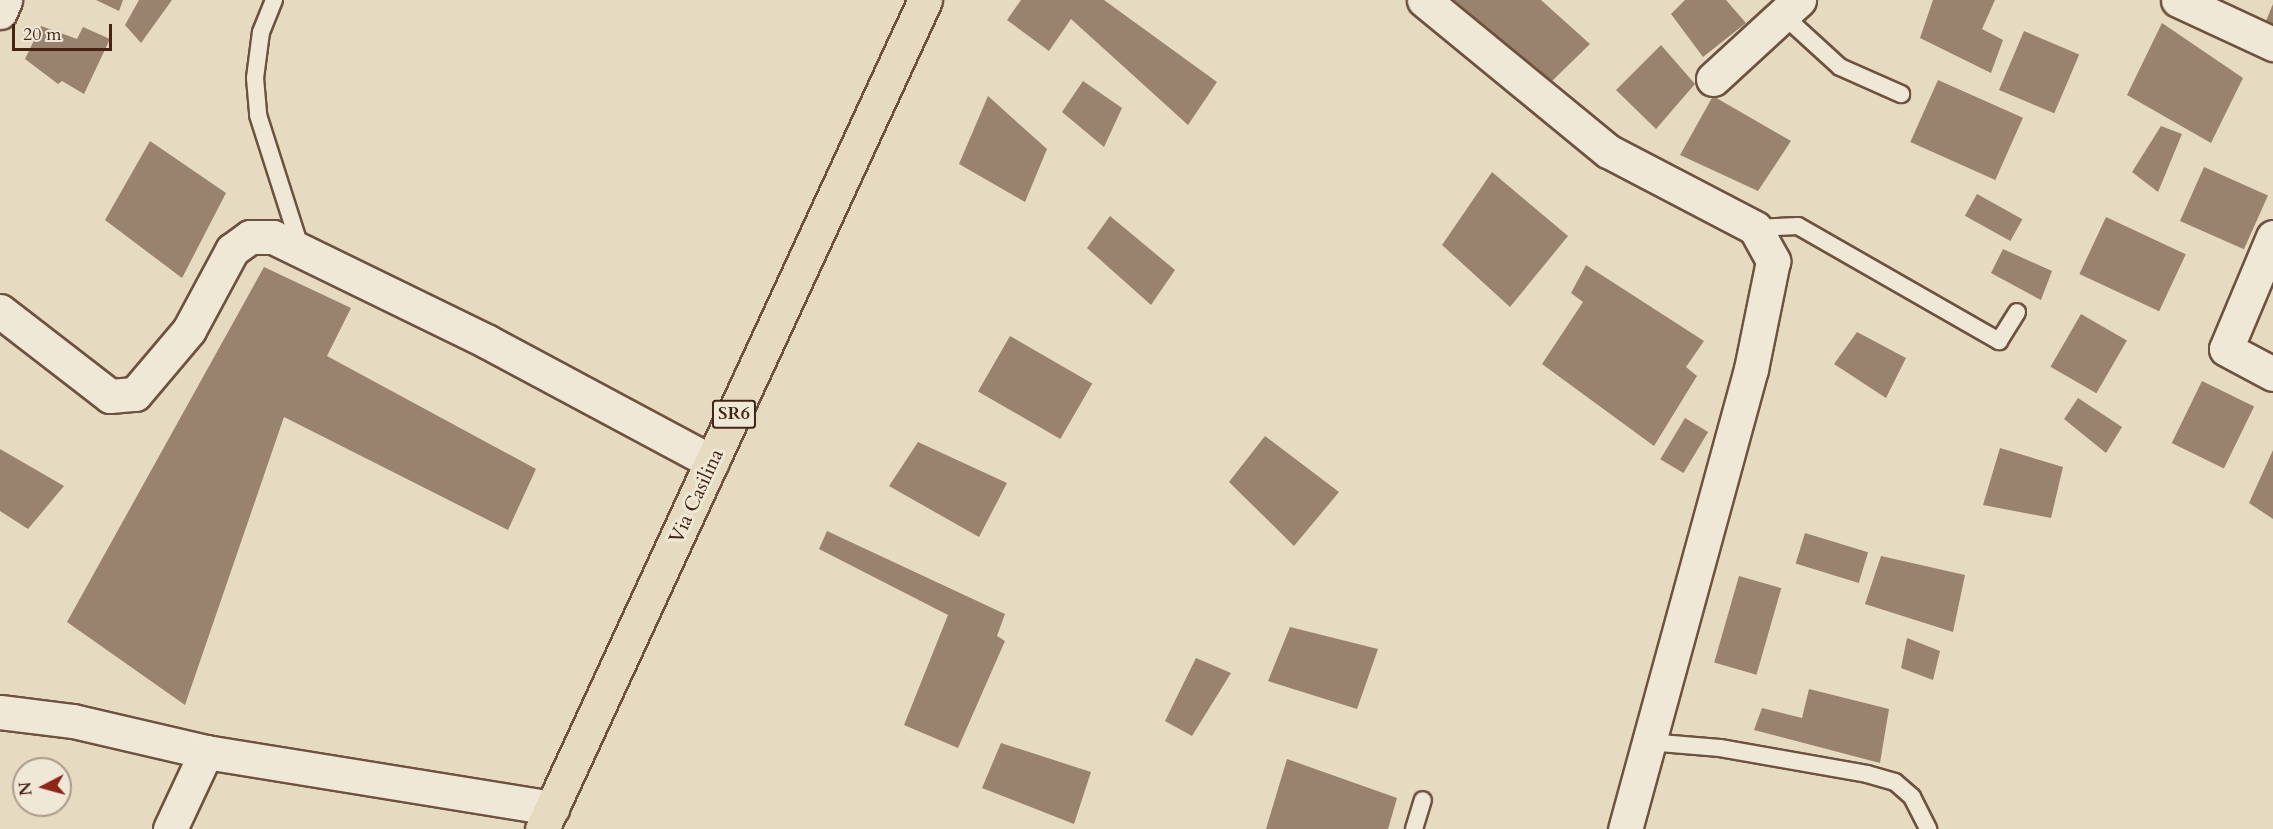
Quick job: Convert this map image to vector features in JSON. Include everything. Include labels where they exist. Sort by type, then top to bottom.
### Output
[{"type":"main road","name":"Via Casilina","points":[[547,818],[926,0]]},
{"type":"street","points":[[0,12],[5,0]]},
{"type":"street","points":[[1424,0],[1608,151],[1755,228],[1773,261],[1751,369],[1625,829]]},
{"type":"street","points":[[2178,0],[2273,44]]},
{"type":"street","points":[[1713,79],[1791,8]]},
{"type":"street","points":[[0,311],[110,396],[135,394],[189,330],[232,250],[250,237],[273,237],[300,247],[712,462]]},
{"type":"street","points":[[2273,237],[2226,349],[2273,374]]},
{"type":"street","points":[[0,712],[73,722],[206,752],[547,818]]},
{"type":"street","points":[[170,829],[206,752]]},
{"type":"lane","points":[[274,0],[261,32],[255,78],[258,115],[300,247]]},
{"type":"lane","points":[[1791,8],[1840,67],[1901,94]]},
{"type":"lane","points":[[1755,228],[1798,226],[1999,341],[2017,312]]},
{"type":"lane","points":[[1648,742],[1720,747],[1867,774],[1895,782],[1912,797],[1928,829]]},
{"type":"lane","points":[[1414,829],[1423,800]]},
{"type":"building","points":[[96,0],[123,0],[119,11]]},
{"type":"building","points":[[139,0],[172,0],[141,43],[125,25]]},
{"type":"building","points":[[1021,0],[1104,0],[1217,82],[1188,125],[1071,19],[1049,51],[1007,20]]},
{"type":"building","points":[[1454,0],[1541,0],[1590,44],[1549,84]]},
{"type":"building","points":[[1685,0],[1726,0],[1746,23],[1703,57],[1671,14]]},
{"type":"building","points":[[1933,0],[1995,0],[1982,29],[2003,40],[1991,73],[1920,38]]},
{"type":"building","points":[[2273,4],[2273,25],[2266,21]]},
{"type":"building","points":[[2162,23],[2243,78],[2211,143],[2127,95]]},
{"type":"building","points":[[41,26],[77,39],[83,27],[110,39],[84,94],[62,81],[58,84],[25,59]]},
{"type":"building","points":[[2024,31],[2079,54],[2054,113],[1999,90]]},
{"type":"building","points":[[1661,45],[1695,84],[1656,129],[1616,90]]},
{"type":"building","points":[[1938,80],[2023,118],[1995,180],[1910,142]]},
{"type":"building","points":[[1083,81],[1122,108],[1104,147],[1062,112]]},
{"type":"building","points":[[988,96],[1047,149],[1025,202],[959,164]]},
{"type":"building","points":[[1713,96],[1791,141],[1758,191],[1680,155]]},
{"type":"building","points":[[2161,126],[2182,134],[2158,192],[2132,172]]},
{"type":"building","points":[[150,141],[226,193],[182,278],[105,220]]},
{"type":"building","points":[[2204,167],[2268,195],[2244,249],[2180,221]]},
{"type":"building","points":[[1492,172],[1568,236],[1510,307],[1442,245]]},
{"type":"building","points":[[1977,194],[2022,219],[2010,241],[1965,216]]},
{"type":"building","points":[[1110,216],[1175,270],[1151,305],[1087,248]]},
{"type":"building","points":[[2106,217],[2186,254],[2159,311],[2079,274]]},
{"type":"building","points":[[2003,249],[2052,271],[2041,300],[1991,273]]},
{"type":"building","points":[[1586,265],[1704,341],[1686,367],[1697,376],[1654,446],[1542,364],[1583,302],[1571,293]]},
{"type":"building","points":[[264,267],[351,308],[327,356],[536,469],[508,530],[284,417],[185,705],[67,622]]},
{"type":"building","points":[[2081,314],[2127,340],[2096,393],[2050,367]]},
{"type":"building","points":[[1857,332],[1906,358],[1886,398],[1834,364]]},
{"type":"building","points":[[1010,336],[1092,383],[1060,439],[978,391]]},
{"type":"building","points":[[2202,381],[2254,406],[2224,468],[2172,443]]},
{"type":"building","points":[[2078,398],[2122,427],[2106,453],[2064,419]]},
{"type":"building","points":[[1685,418],[1708,432],[1683,473],[1660,459]]},
{"type":"building","points":[[1265,436],[1339,492],[1294,546],[1229,482]]},
{"type":"building","points":[[918,442],[1007,483],[979,537],[889,486]]},
{"type":"building","points":[[2000,448],[2063,467],[2051,518],[1983,505]]},
{"type":"building","points":[[0,449],[64,486],[28,529],[0,511]]},
{"type":"building","points":[[2273,450],[2273,519],[2249,503]]},
{"type":"building","points":[[827,531],[1005,614],[997,636],[1005,641],[958,748],[904,725],[948,615],[819,549]]},
{"type":"building","points":[[1805,533],[1868,552],[1859,583],[1796,564]]},
{"type":"building","points":[[1881,556],[1965,575],[1953,632],[1865,604]]},
{"type":"building","points":[[1739,576],[1781,588],[1756,675],[1714,663]]},
{"type":"building","points":[[1290,627],[1378,649],[1357,709],[1268,681]]},
{"type":"building","points":[[1907,638],[1940,651],[1933,680],[1901,668]]},
{"type":"building","points":[[1196,658],[1231,673],[1192,736],[1165,721]]},
{"type":"building","points":[[1809,689],[1889,709],[1880,763],[1754,730],[1762,708],[1802,718]]},
{"type":"building","points":[[1001,743],[1091,772],[1074,824],[982,788]]},
{"type":"building","points":[[1287,759],[1397,798],[1388,829],[1266,829]]}]
